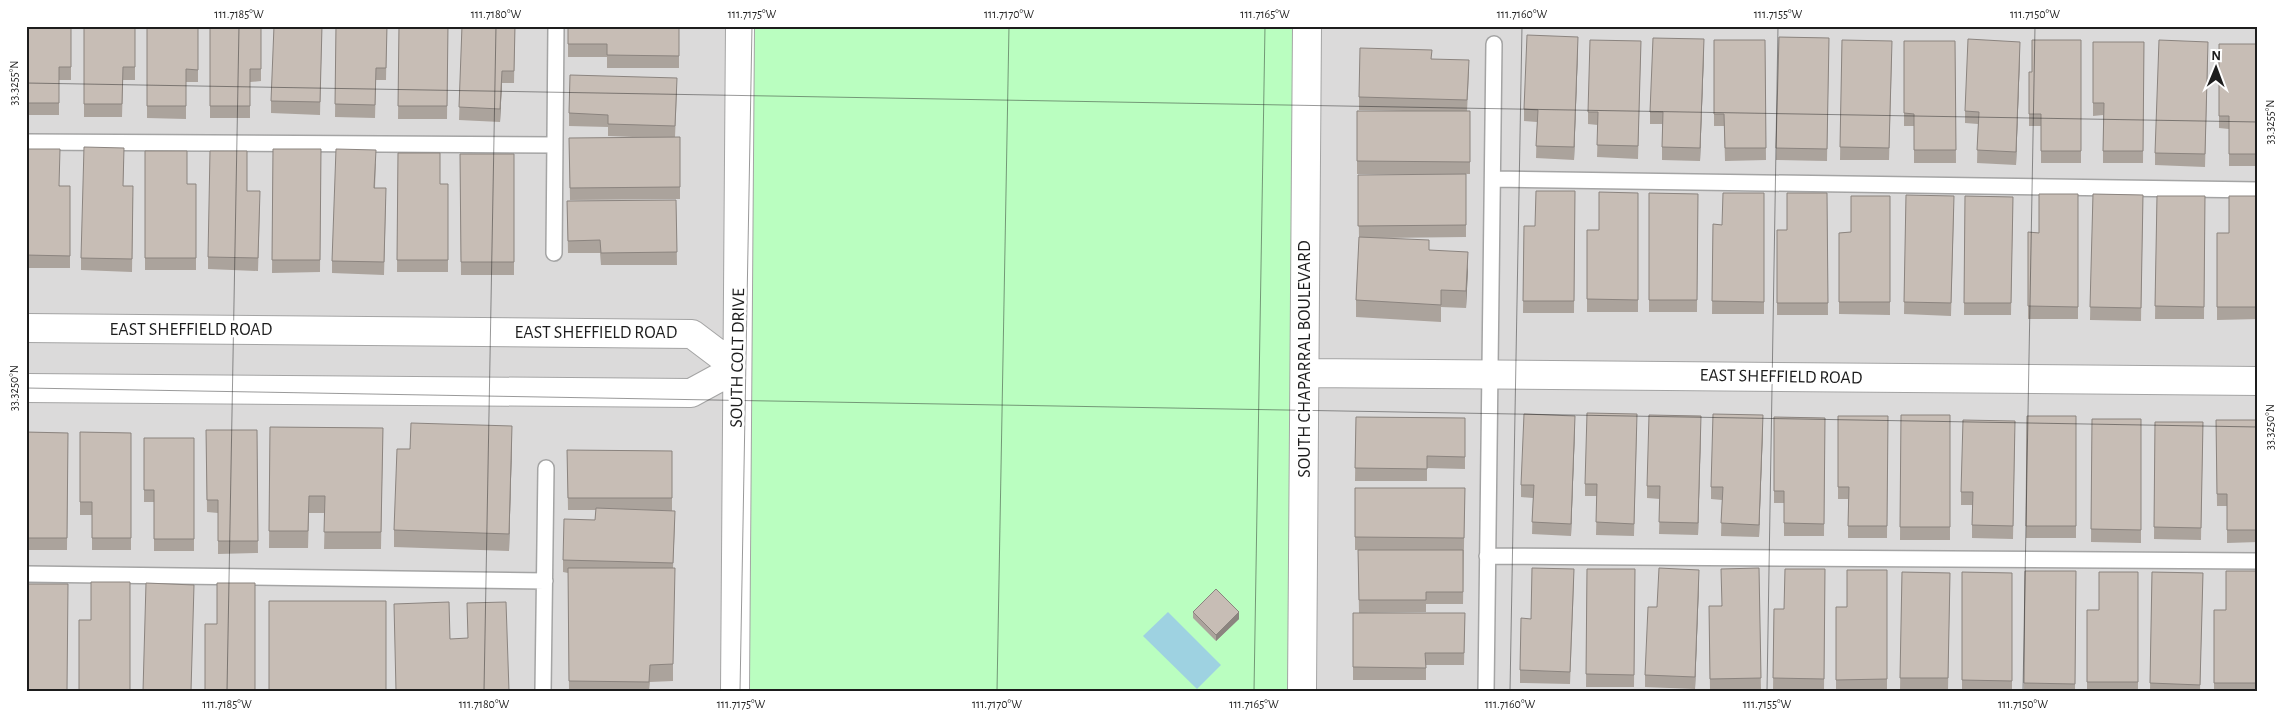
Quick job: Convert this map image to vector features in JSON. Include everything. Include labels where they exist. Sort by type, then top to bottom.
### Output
[{"type":"street","name":"SOUTH COLT DRIVE","points":[[735,691],[740,26]]},
{"type":"street","name":"SOUTH CHAPARRAL BOULEVARD","points":[[1302,691],[1307,26]]},
{"type":"street","name":"EAST SHEFFIELD ROAD","points":[[26,328],[692,334],[737,368]]},
{"type":"street","points":[[26,388],[691,393],[737,368]]},
{"type":"street","name":"EAST SHEFFIELD ROAD","points":[[1305,373],[2258,382]]},
{"type":"lane","points":[[554,253],[556,26]]},
{"type":"lane","points":[[1486,691],[1494,44]]},
{"type":"lane","points":[[26,142],[555,145]]},
{"type":"lane","points":[[1493,179],[2258,190]]},
{"type":"lane","points":[[544,691],[546,468]]},
{"type":"lane","points":[[1487,556],[2258,561]]},
{"type":"lane","points":[[26,574],[545,581]]},
{"type":"shaded area","points":[[26,26],[2258,26],[2258,691],[26,691]]},
{"type":"green space","points":[[754,26],[1293,26],[1289,691],[748,691]]},
{"type":"water","points":[[1168,612],[1221,665],[1197,689],[1143,636]]},
{"type":"building","points":[[26,26],[71,26],[71,67],[59,67],[59,103],[26,103]]},
{"type":"building","points":[[84,26],[135,26],[135,67],[123,67],[122,104],[84,104]]},
{"type":"building","points":[[147,26],[198,26],[198,70],[186,69],[186,106],[147,106]]},
{"type":"building","points":[[210,26],[261,26],[261,69],[250,69],[250,106],[210,106]]},
{"type":"building","points":[[274,26],[322,26],[320,102],[271,101]]},
{"type":"building","points":[[336,26],[387,26],[386,68],[376,68],[375,105],[335,104]]},
{"type":"building","points":[[399,26],[448,26],[447,106],[398,106]]},
{"type":"building","points":[[462,26],[515,26],[514,71],[502,71],[500,109],[459,107]]},
{"type":"building","points":[[568,26],[679,26],[679,56],[607,55],[607,44],[568,44]]},
{"type":"building","points":[[1527,35],[1578,37],[1574,147],[1536,146],[1538,110],[1524,109]]},
{"type":"building","points":[[1779,37],[1829,38],[1827,149],[1776,148]]},
{"type":"building","points":[[1653,38],[1704,39],[1700,148],[1662,147],[1663,112],[1650,112]]},
{"type":"building","points":[[1968,39],[2020,42],[2016,152],[1977,150],[1979,112],[1965,111]]},
{"type":"building","points":[[1590,40],[1641,41],[1638,146],[1597,145],[1598,112],[1588,112]]},
{"type":"building","points":[[1714,40],[1765,40],[1766,148],[1725,148],[1724,114],[1714,114]]},
{"type":"building","points":[[1842,40],[1892,41],[1889,148],[1840,147]]},
{"type":"building","points":[[2032,40],[2081,40],[2081,151],[2041,151],[2041,114],[2029,114],[2029,72],[2032,72]]},
{"type":"building","points":[[2159,40],[2208,42],[2205,154],[2155,153]]},
{"type":"building","points":[[1904,41],[1955,41],[1956,150],[1914,150],[1914,114],[1904,113]]},
{"type":"building","points":[[2093,42],[2144,42],[2143,151],[2103,151],[2104,103],[2093,103]]},
{"type":"building","points":[[2219,44],[2258,44],[2258,154],[2229,154],[2229,116],[2219,116]]},
{"type":"building","points":[[1360,48],[1432,50],[1431,59],[1469,60],[1467,100],[1359,97]]},
{"type":"building","points":[[570,75],[677,78],[675,126],[608,124],[608,115],[569,113]]},
{"type":"building","points":[[1357,111],[1470,111],[1470,162],[1357,161]]},
{"type":"building","points":[[680,137],[680,187],[570,188],[569,138]]},
{"type":"building","points":[[84,147],[124,148],[123,186],[133,186],[132,259],[81,258]]},
{"type":"building","points":[[26,149],[60,149],[59,186],[70,186],[70,256],[26,255]]},
{"type":"building","points":[[273,149],[321,149],[320,260],[272,260]]},
{"type":"building","points":[[336,149],[376,150],[374,188],[386,188],[384,262],[332,261]]},
{"type":"building","points":[[145,151],[187,151],[187,184],[196,184],[196,258],[145,258]]},
{"type":"building","points":[[210,151],[247,151],[247,191],[260,191],[258,258],[208,257]]},
{"type":"building","points":[[398,153],[440,153],[440,184],[448,184],[448,260],[397,260]]},
{"type":"building","points":[[460,154],[514,154],[514,262],[461,262]]},
{"type":"building","points":[[1466,174],[1466,225],[1358,226],[1358,175]]},
{"type":"building","points":[[1536,191],[1575,191],[1574,301],[1523,301],[1524,226],[1535,226]]},
{"type":"building","points":[[1599,192],[1638,193],[1638,300],[1587,299],[1587,230],[1599,230]]},
{"type":"building","points":[[1649,193],[1698,194],[1697,300],[1649,300]]},
{"type":"building","points":[[1723,193],[1764,193],[1764,302],[1712,301],[1713,224],[1722,225]]},
{"type":"building","points":[[1787,193],[1827,193],[1828,303],[1777,303],[1777,230],[1787,230]]},
{"type":"building","points":[[2039,194],[2078,194],[2078,307],[2028,306],[2028,232],[2039,233]]},
{"type":"building","points":[[2093,194],[2143,195],[2141,308],[2090,307]]},
{"type":"building","points":[[1906,195],[1954,196],[1951,303],[1904,302]]},
{"type":"building","points":[[1851,196],[1890,196],[1890,302],[1839,302],[1839,233],[1851,232]]},
{"type":"building","points":[[1965,196],[2013,197],[2011,303],[1964,303]]},
{"type":"building","points":[[2157,196],[2205,196],[2204,307],[2155,306]]},
{"type":"building","points":[[2229,196],[2258,196],[2258,307],[2217,307],[2217,233],[2229,233]]},
{"type":"building","points":[[676,200],[677,252],[601,253],[600,240],[568,241],[567,201]]},
{"type":"building","points":[[1359,237],[1429,240],[1429,250],[1468,252],[1466,291],[1441,290],[1441,305],[1356,300]]},
{"type":"building","points":[[1587,413],[1637,414],[1634,524],[1596,522],[1597,484],[1585,484]]},
{"type":"building","points":[[1524,414],[1575,416],[1571,524],[1532,522],[1534,485],[1521,485]]},
{"type":"building","points":[[1713,414],[1763,415],[1759,525],[1721,523],[1723,487],[1711,487]]},
{"type":"building","points":[[1649,415],[1701,416],[1698,523],[1659,522],[1660,486],[1647,486]]},
{"type":"building","points":[[1901,415],[1950,415],[1950,527],[1900,527]]},
{"type":"building","points":[[1838,416],[1888,416],[1887,526],[1848,526],[1849,487],[1838,487]]},
{"type":"building","points":[[2027,416],[2076,416],[2076,526],[2026,526]]},
{"type":"building","points":[[1356,417],[1465,418],[1465,457],[1427,456],[1427,469],[1355,468]]},
{"type":"building","points":[[1774,417],[1825,418],[1824,524],[1784,523],[1784,491],[1774,491]]},
{"type":"building","points":[[2092,419],[2141,419],[2141,530],[2091,529]]},
{"type":"building","points":[[1963,420],[2015,421],[2013,526],[1972,525],[1973,492],[1961,492]]},
{"type":"building","points":[[2216,420],[2258,420],[2258,530],[2227,530],[2227,494],[2217,494]]},
{"type":"building","points":[[2155,422],[2203,422],[2201,528],[2154,527]]},
{"type":"building","points":[[411,423],[512,426],[509,534],[394,530],[397,449],[410,449]]},
{"type":"building","points":[[270,427],[383,428],[381,532],[324,532],[325,496],[309,496],[308,531],[269,531]]},
{"type":"building","points":[[206,430],[257,430],[258,541],[218,541],[218,500],[207,500]]},
{"type":"building","points":[[26,432],[68,433],[67,538],[27,538]]},
{"type":"building","points":[[80,432],[131,433],[131,538],[92,538],[92,502],[80,502]]},
{"type":"building","points":[[144,438],[194,438],[194,539],[154,539],[154,490],[144,490]]},
{"type":"building","points":[[567,450],[672,451],[672,498],[568,498]]},
{"type":"building","points":[[1355,488],[1465,488],[1464,538],[1355,537]]},
{"type":"building","points":[[596,508],[675,511],[673,563],[563,560],[564,519],[595,520]]},
{"type":"building","points":[[1358,550],[1463,550],[1463,592],[1426,592],[1426,600],[1359,600]]},
{"type":"building","points":[[568,568],[675,568],[673,664],[650,665],[649,682],[569,681]]},
{"type":"building","points":[[1532,568],[1574,569],[1570,672],[1520,670],[1521,618],[1531,619]]},
{"type":"building","points":[[1659,568],[1699,570],[1695,677],[1645,675],[1648,607],[1657,607]]},
{"type":"building","points":[[1759,568],[1761,678],[1710,679],[1709,606],[1722,606],[1721,569]]},
{"type":"building","points":[[1587,569],[1635,569],[1634,675],[1586,674]]},
{"type":"building","points":[[1785,569],[1825,569],[1824,679],[1773,678],[1774,609],[1784,609]]},
{"type":"building","points":[[1847,570],[1887,570],[1887,679],[1836,680],[1836,607],[1847,607]]},
{"type":"building","points":[[2025,571],[2076,571],[2075,684],[2024,683]]},
{"type":"building","points":[[2226,571],[2258,571],[2258,683],[2214,683],[2214,610],[2226,610]]},
{"type":"building","points":[[1902,572],[1950,573],[1948,678],[1900,678]]},
{"type":"building","points":[[1962,572],[2012,573],[2012,681],[1962,680]]},
{"type":"building","points":[[2099,572],[2138,572],[2138,682],[2087,682],[2087,610],[2099,610]]},
{"type":"building","points":[[2152,572],[2203,573],[2200,685],[2150,683]]},
{"type":"building","points":[[91,582],[130,582],[130,691],[79,691],[79,620],[91,620]]},
{"type":"building","points":[[146,583],[194,585],[191,691],[143,691]]},
{"type":"building","points":[[217,583],[255,583],[255,691],[205,691],[205,624],[217,624]]},
{"type":"building","points":[[26,584],[68,584],[67,691],[26,691]]},
{"type":"building","points":[[1216,589],[1239,612],[1216,635],[1193,612]]},
{"type":"building","points":[[269,601],[386,601],[386,691],[269,691]]},
{"type":"building","points":[[449,602],[450,639],[468,638],[467,603],[506,602],[509,691],[396,691],[394,604]]},
{"type":"building","points":[[1353,613],[1465,613],[1464,653],[1425,653],[1426,668],[1353,667]]}]
